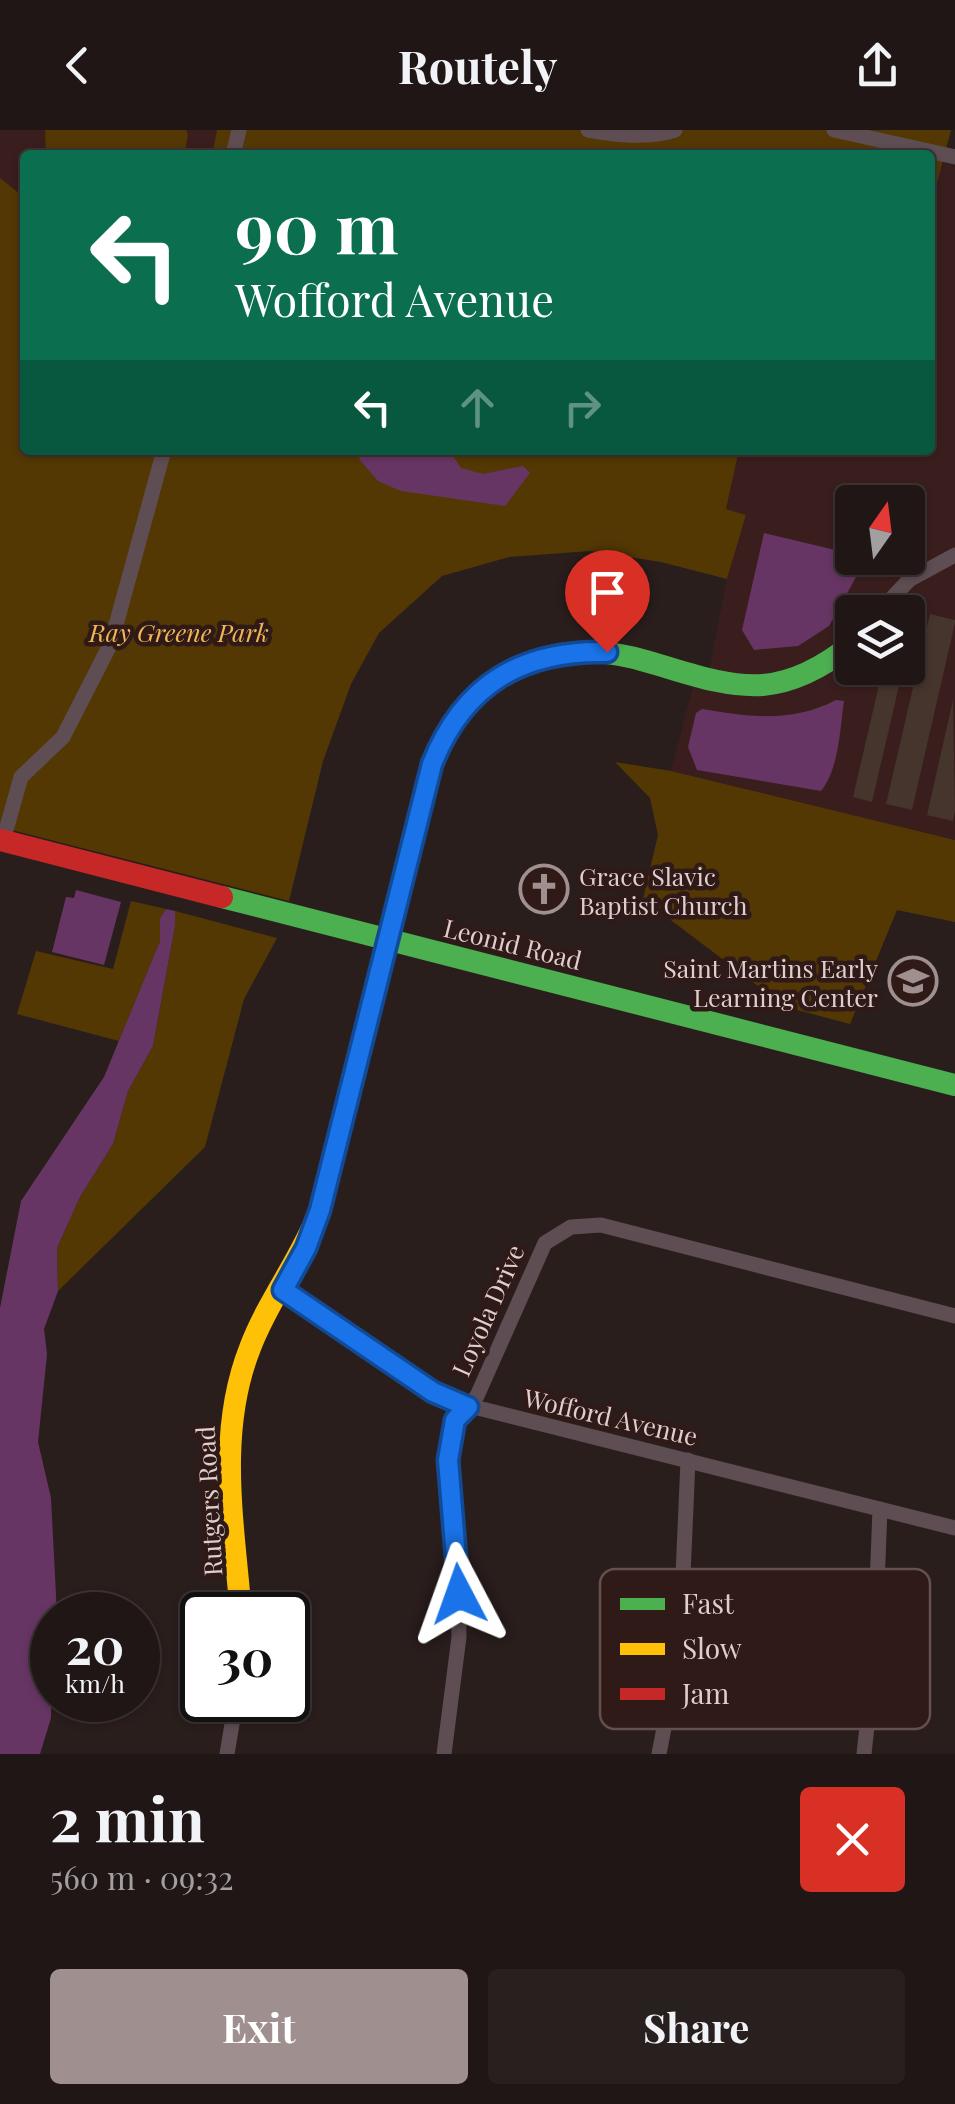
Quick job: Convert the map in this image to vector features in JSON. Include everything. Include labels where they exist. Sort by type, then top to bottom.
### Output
[{"type":"street","points":[[588,130],[660,135],[675,130]]},
{"type":"street","points":[[834,130],[920,150]]},
{"type":"street","points":[[2,840],[22,777],[63,737],[111,643],[163,455]]},
{"type":"street","points":[[894,595],[908,580],[955,555]]},
{"type":"street","name":"Rutgers Road","points":[[239,1592],[230,1480],[230,1420],[241,1367],[262,1322],[306,1248],[320,1210],[432,764],[454,718],[490,682],[536,659],[585,651],[626,656],[726,682],[772,684],[818,669],[835,656]]},
{"type":"street","name":"Leonid Road","points":[[2,840],[955,1085]]},
{"type":"street","name":"Loyola Drive","points":[[444,1754],[459,1637],[449,1442],[455,1420],[476,1396],[545,1243],[571,1227],[602,1225],[955,1316]]},
{"type":"street","name":"Wofford Avenue","points":[[283,1290],[433,1392],[468,1407],[955,1528]]},
{"type":"street","points":[[683,1569],[688,1460]]},
{"type":"street","points":[[878,1569],[880,1508]]},
{"type":"street","points":[[227,1754],[232,1722]]},
{"type":"street","points":[[659,1754],[664,1729]]},
{"type":"street","points":[[864,1754],[867,1729]]},
{"type":"shaded area","points":[[0,130],[217,130],[213,150],[20,150],[20,382],[0,380]]},
{"type":"shaded area","points":[[943,162],[955,167],[955,840],[671,771],[694,683],[706,686],[727,579],[746,515],[726,509],[738,455],[935,455],[935,192]]},
{"type":"shaded area","points":[[360,455],[452,455],[461,468],[483,474],[523,466],[530,473],[505,506],[401,491],[378,481],[359,459]]},
{"type":"shaded area","points":[[764,533],[835,550],[835,575],[856,575],[846,595],[835,595],[835,615],[829,626],[798,646],[754,650],[742,630]]},
{"type":"shaded area","points":[[844,701],[838,748],[832,772],[821,791],[697,770],[688,747],[696,713],[702,709],[754,716],[787,715]]},
{"type":"shaded area","points":[[76,890],[121,902],[104,965],[52,952],[66,897],[74,898]]},
{"type":"shaded area","points":[[166,909],[175,911],[153,1046],[128,1091],[113,1144],[80,1197],[57,1248],[58,1291],[44,1329],[47,1354],[38,1442],[51,1498],[56,1592],[30,1592],[30,1722],[50,1722],[40,1754],[0,1754],[0,1308],[21,1201],[104,1077],[160,941],[160,918]]},
{"type":"green space","points":[[45,130],[186,130],[188,135],[185,150],[46,150]]},
{"type":"green space","points":[[217,130],[951,130],[935,191],[935,150],[213,150]]},
{"type":"green space","name":"Ray Greene Park","points":[[0,178],[20,194],[20,455],[738,455],[726,509],[746,515],[727,579],[661,562],[590,551],[509,557],[442,576],[379,633],[351,684],[323,761],[289,901],[0,827]]},
{"type":"green space","points":[[615,762],[671,771],[955,840],[955,922],[897,910],[850,1024],[786,1007],[643,899],[658,835],[650,798]]},
{"type":"green space","points":[[131,901],[166,909],[160,918],[160,941],[119,1041],[17,1014],[36,951],[113,969]]},
{"type":"green space","points":[[175,911],[277,938],[244,999],[205,1147],[58,1291],[57,1248],[80,1197],[113,1144],[128,1091],[153,1046]]},
{"type":"building","points":[[930,614],[955,620],[912,810],[886,804],[914,685],[925,685],[925,636]]},
{"type":"building","points":[[879,685],[899,685],[872,802],[853,797]]},
{"type":"building","points":[[953,700],[955,810],[953,821],[927,815]]},
{"type":"traffic: fast","points":[[381,968],[438,751],[459,716],[498,679],[547,657],[602,653],[712,680],[763,685],[811,671],[835,657]]},
{"type":"traffic: fast","points":[[222,897],[955,1085]]},
{"type":"traffic: slow","points":[[239,1592],[230,1447],[240,1380],[257,1330],[320,1210],[381,968]]},
{"type":"traffic: jam","points":[[0,840],[222,897]]},
{"type":"place","name":"Grace Slavic Baptist Church","points":[[544,889]]},
{"type":"place","name":"Saint Martins Early Learning Center","points":[[913,981]]},
{"type":"route","points":[[459,1594],[448,1460],[455,1420],[468,1407],[433,1392],[283,1290],[306,1248],[320,1210],[432,764],[442,738],[469,701],[511,670],[561,653],[607,652]]}]
